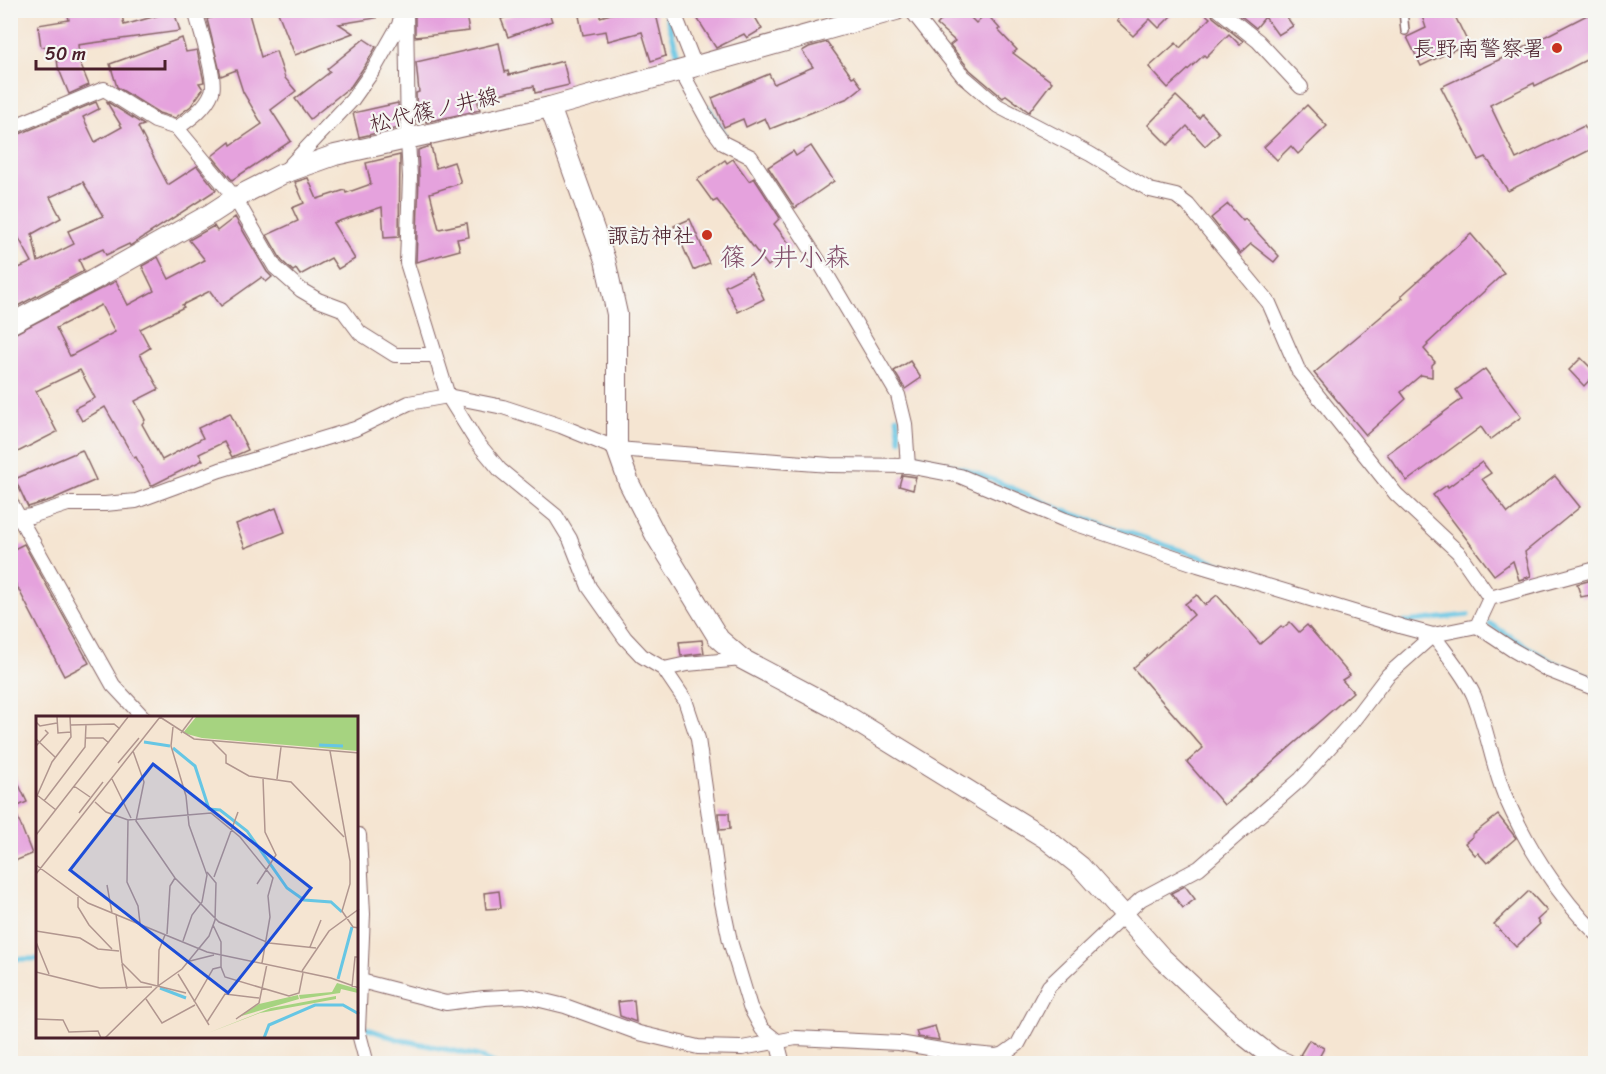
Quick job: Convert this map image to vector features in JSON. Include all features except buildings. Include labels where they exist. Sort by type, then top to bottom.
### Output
[{"type":"street","points":[[177,128],[194,116],[212,91],[212,78],[195,10]]},
{"type":"street","points":[[405,10],[410,177],[406,263],[448,396],[476,441],[500,470],[556,516],[570,539],[589,587],[625,638],[642,656],[664,669],[685,700],[699,739],[720,892],[730,941],[750,1007],[762,1029],[777,1041],[783,1064]]},
{"type":"street","points":[[282,174],[352,100],[374,69],[405,10]]},
{"type":"street","points":[[673,10],[688,69],[712,129],[723,143],[751,157],[820,263],[898,395],[906,424],[908,466]]},
{"type":"street","name":"松代篠ノ井線","points":[[10,324],[93,280],[235,198],[282,174],[335,155],[550,107],[896,10]]},
{"type":"street","points":[[911,10],[963,76],[998,106],[1090,154],[1150,190],[1176,196],[1188,205],[1269,303],[1299,372],[1396,494],[1458,552],[1490,598]]},
{"type":"street","points":[[1221,11],[1258,41],[1301,87]]},
{"type":"street","points":[[10,128],[104,89],[155,122],[177,128],[235,198],[275,267],[302,290],[318,300],[342,309],[360,333],[395,355],[435,356]]},
{"type":"street","points":[[550,107],[605,260],[617,314],[617,449],[629,483],[656,536],[719,639],[742,659],[831,706],[1045,838],[1080,866],[1162,958],[1245,1036],[1273,1058],[1287,1064]]},
{"type":"street","points":[[15,518],[31,516],[68,504],[136,501],[220,470],[355,429],[408,403],[448,396],[503,407],[561,426],[617,449],[830,465],[908,466],[960,476],[1065,520],[1198,565],[1403,627],[1433,635],[1477,626],[1548,670],[1596,689]]},
{"type":"street","points":[[10,501],[15,518],[64,595],[113,685],[142,716]]},
{"type":"street","points":[[1477,626],[1490,598],[1596,568]]},
{"type":"street","points":[[358,981],[446,1003],[524,996],[565,1006],[639,1033],[698,1047],[742,1048],[796,1038],[899,1042],[953,1052],[996,1056],[1004,1054],[1018,1044],[1050,986],[1141,899],[1199,868],[1301,779],[1352,722],[1388,675],[1433,635]]},
{"type":"street","points":[[1433,635],[1473,694],[1505,795],[1526,836],[1550,877],[1578,916],[1596,933]]},
{"type":"street","points":[[664,669],[687,664],[742,659]]},
{"type":"street","points":[[359,835],[363,914],[358,981],[359,1025],[367,1064]]},
{"type":"lane","points":[[1403,10],[1405,31]]},
{"type":"waterway","points":[[665,10],[678,55]]},
{"type":"waterway","points":[[708,107],[724,134]]},
{"type":"waterway","points":[[749,168],[821,278]]},
{"type":"waterway","points":[[897,417],[900,440]]},
{"type":"waterway","points":[[915,455],[967,470],[1062,510],[1260,577]]},
{"type":"waterway","points":[[1405,622],[1468,615]]},
{"type":"waterway","points":[[1490,624],[1550,661],[1596,679]]},
{"type":"waterway","points":[[10,959],[36,959]]},
{"type":"waterway","points":[[359,1026],[397,1039],[478,1056],[496,1064]]},
{"type":"place","name":"長野南警察署","points":[[1557,48]]},
{"type":"place","name":"諏訪神社","points":[[707,235]]},
{"type":"district","name":"篠ノ井小森","points":[[785,257]]}]
